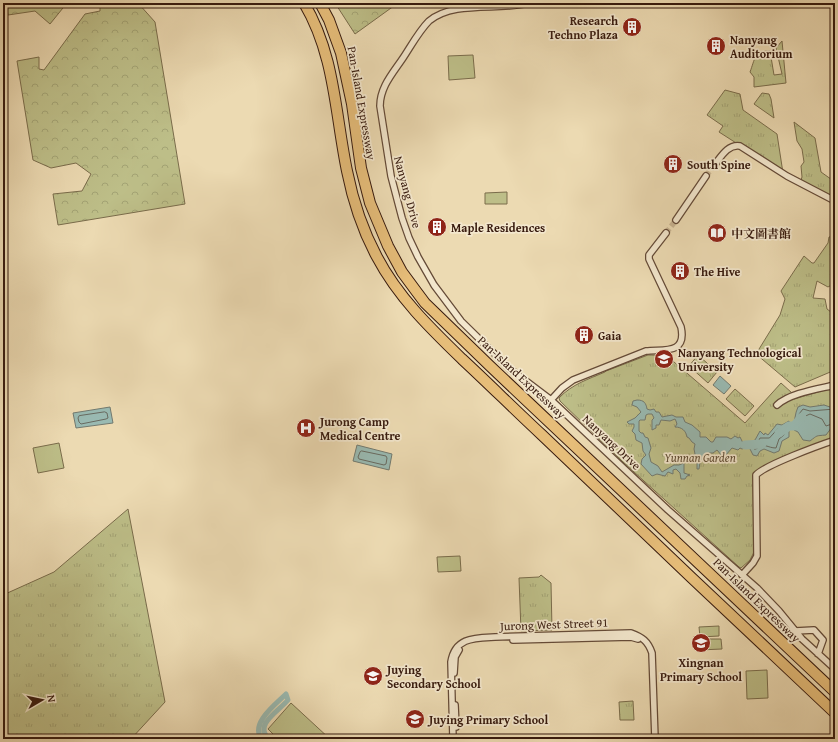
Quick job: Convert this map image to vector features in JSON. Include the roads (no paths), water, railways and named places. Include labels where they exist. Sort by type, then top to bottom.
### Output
[{"type":"highway","name":"Pan-Island Expressway","points":[[304,3],[318,30],[328,60],[349,184],[362,225],[377,258],[400,293],[414,311],[515,410],[835,713]]},
{"type":"highway","name":"Pan-Island Expressway","points":[[320,3],[329,20],[341,53],[352,104],[361,168],[370,203],[388,246],[402,272],[416,291],[426,304],[490,366],[835,692]]},
{"type":"street","name":"Nanyang Drive","points":[[529,3],[512,6],[456,8],[446,10],[435,16],[426,25],[384,86],[380,106],[388,164],[402,218],[411,242],[439,293],[461,321],[510,369],[551,400],[668,510],[742,575],[779,611],[795,631],[835,669]]},
{"type":"street","points":[[716,163],[729,148],[740,146],[787,176],[835,201]]},
{"type":"street","points":[[676,220],[706,176]]},
{"type":"street","points":[[551,400],[562,388],[580,376],[646,351],[667,351],[676,348],[682,336],[681,327],[649,255],[666,233]]},
{"type":"street","points":[[777,405],[781,401],[790,397],[835,385]]},
{"type":"street","points":[[742,575],[756,558],[756,478],[758,473],[816,446],[835,440]]},
{"type":"street","points":[[795,631],[814,630],[823,640],[818,654]]},
{"type":"street","name":"Jurong West Street 91","points":[[453,739],[451,662],[452,656],[456,649],[467,640],[481,638],[631,633],[644,639],[650,645],[652,653],[655,739]]},
{"type":"street","name":"Jurong West Street 91","points":[[457,739],[454,669],[455,657],[458,651],[468,643],[482,641],[630,637],[642,642],[649,654],[651,739]]},
{"type":"water","points":[[720,376],[731,386],[724,394],[713,385]]},
{"type":"water","points":[[637,400],[644,402],[647,409],[654,409],[656,412],[659,412],[662,417],[672,415],[676,417],[683,417],[685,422],[692,425],[700,432],[700,437],[706,437],[711,442],[713,442],[716,437],[727,437],[731,439],[735,436],[738,438],[740,437],[743,443],[746,443],[745,448],[740,448],[738,450],[732,448],[725,456],[722,456],[717,450],[713,453],[709,453],[709,459],[700,462],[699,469],[697,469],[697,462],[695,460],[685,461],[687,458],[690,458],[695,454],[695,444],[687,437],[683,430],[675,427],[677,424],[675,419],[670,421],[661,420],[659,425],[656,425],[656,428],[652,430],[652,420],[654,418],[652,414],[648,414],[646,415],[645,420],[639,421],[639,431],[648,438],[651,448],[649,454],[651,462],[658,466],[662,472],[674,465],[684,463],[684,473],[690,475],[685,479],[681,479],[680,473],[676,469],[673,470],[673,474],[668,472],[665,476],[657,474],[652,476],[641,464],[642,459],[646,455],[643,451],[642,443],[636,440],[635,434],[632,431],[634,424],[629,424],[627,422],[635,418],[641,412],[637,407],[632,405],[633,401]]},
{"type":"water","points":[[835,404],[835,427],[832,427],[826,435],[817,436],[810,441],[803,440],[798,432],[794,430],[798,407],[803,405],[810,407],[824,405],[830,407]]},
{"type":"water","points":[[110,407],[113,423],[76,428],[73,413]]},
{"type":"water","points":[[789,421],[789,437],[782,441],[779,451],[774,453],[764,449],[760,451],[757,456],[753,455],[750,449],[750,443],[755,440],[760,431],[764,435],[765,433],[768,435],[777,424],[782,425]]},
{"type":"water","points":[[357,445],[392,454],[389,470],[353,461]]},
{"type":"waterway","points":[[779,433],[789,426],[794,426],[802,417]]},
{"type":"waterway","points":[[745,445],[762,444]]},
{"type":"waterway","points":[[262,739],[259,733],[261,721],[286,694],[288,700],[269,718],[266,723],[264,729],[265,734],[269,739]]},
{"type":"tunnel","points":[[706,176],[716,163]]},
{"type":"tunnel","points":[[666,233],[676,220]]},
{"type":"place","name":"Research Techno Plaza","points":[[632,27]]},
{"type":"place","name":"Nanyang Auditorium","points":[[716,46]]},
{"type":"place","name":"South Spine","points":[[673,164]]},
{"type":"place","name":"Maple Residences","points":[[437,227]]},
{"type":"place","name":"中文圖書館","points":[[717,233]]},
{"type":"place","name":"The Hive","points":[[680,271]]},
{"type":"place","name":"Gaia","points":[[584,335]]},
{"type":"place","name":"Nanyang Technological University","points":[[664,359]]},
{"type":"place","name":"Jurong Camp Medical Centre","points":[[306,428]]},
{"type":"place","name":"Xingnan Primary School","points":[[701,643]]},
{"type":"place","name":"Juying Secondary School","points":[[373,676]]},
{"type":"place","name":"Juying Primary School","points":[[415,719]]},
{"type":"park label","name":"Yunnan Garden","points":[[700,457]]}]
